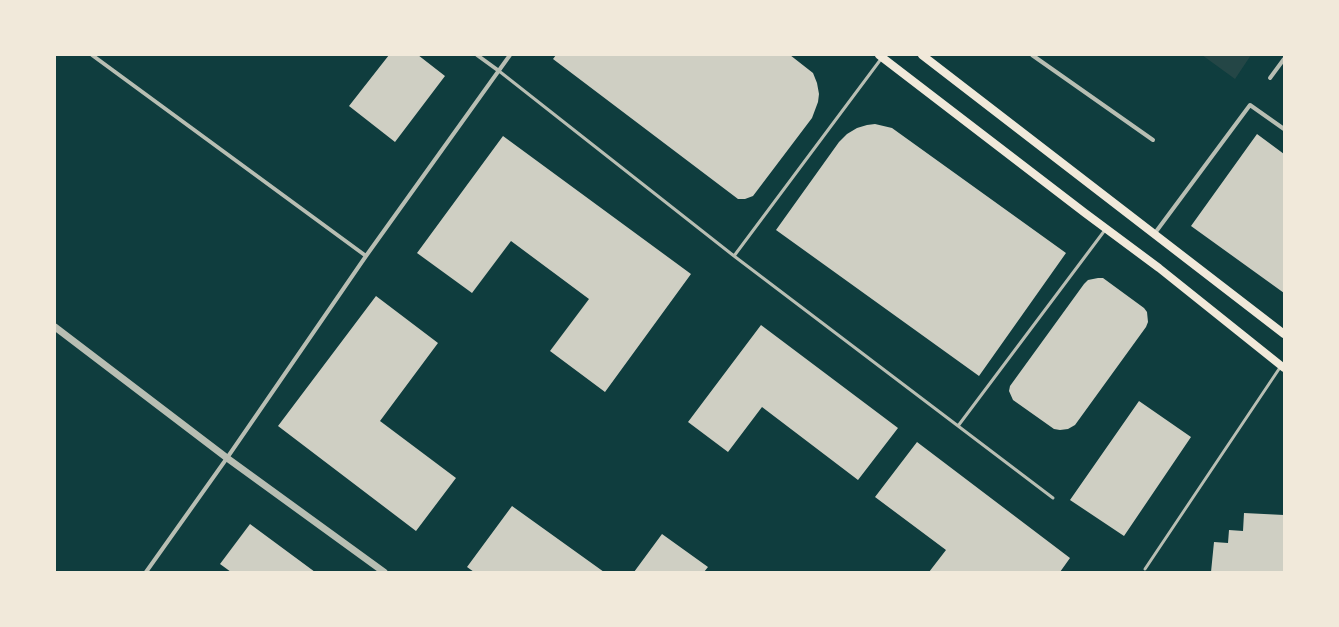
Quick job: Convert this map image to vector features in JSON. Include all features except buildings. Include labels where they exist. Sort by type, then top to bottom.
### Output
[{"type":"main road","points":[[922,55],[1284,334]]},
{"type":"main road","points":[[881,56],[1159,268],[1283,365]]},
{"type":"street","points":[[92,55],[366,256]]},
{"type":"street","points":[[478,55],[499,71]]},
{"type":"street","points":[[146,572],[227,458],[366,256],[510,55]]},
{"type":"street","points":[[1032,55],[1153,140]]},
{"type":"street","points":[[1270,78],[1284,59]]},
{"type":"street","points":[[1154,233],[1250,105],[1284,129]]},
{"type":"street","points":[[55,327],[227,458],[384,572]]},
{"type":"lane","points":[[734,256],[881,56]]},
{"type":"lane","points":[[499,71],[734,256],[1053,498]]},
{"type":"lane","points":[[958,426],[1106,229]]},
{"type":"lane","points":[[1145,569],[1283,365]]},
{"type":"shaded area","points":[[1202,55],[1251,55],[1235,79]]}]
